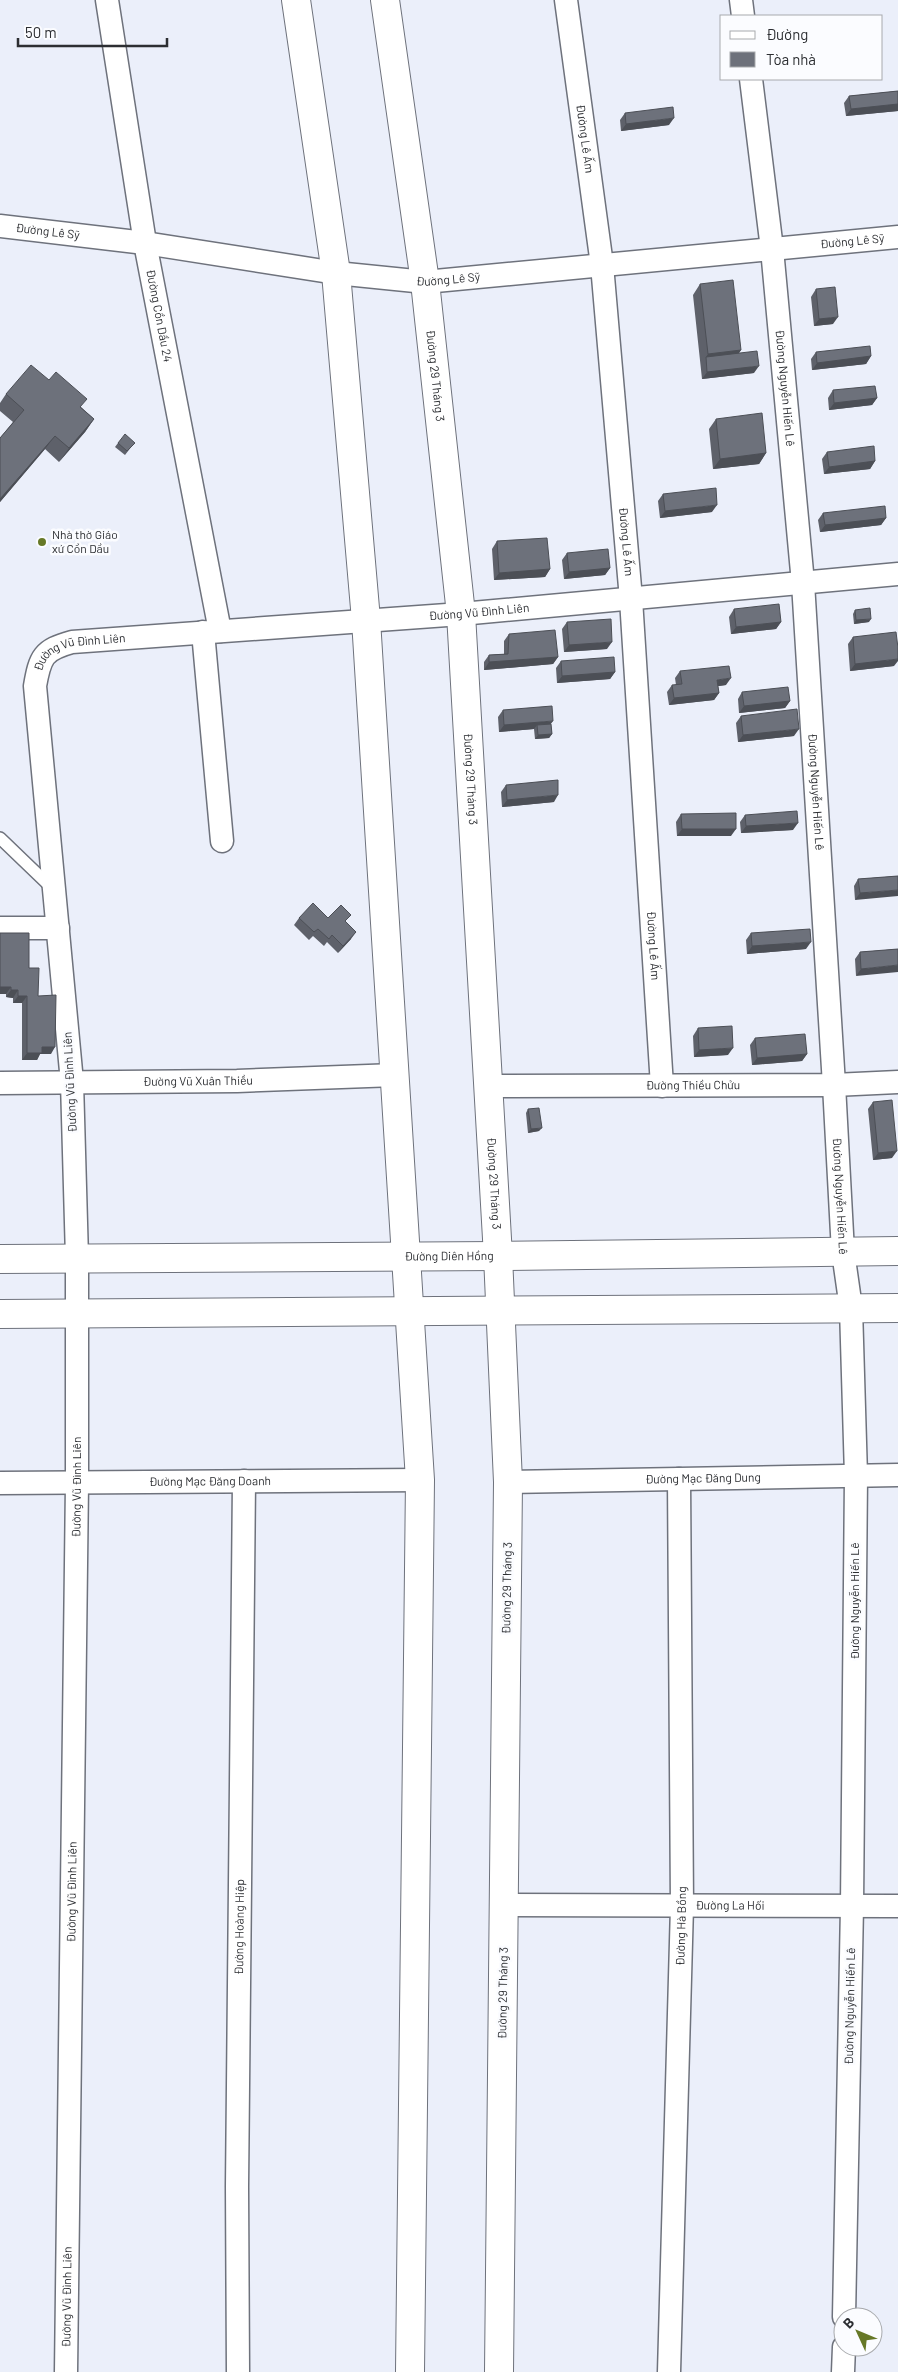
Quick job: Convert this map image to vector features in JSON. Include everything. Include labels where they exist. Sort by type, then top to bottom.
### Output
[{"type":"street","name":"Đường Cồn Dầu 24","points":[[106,0],[145,243],[212,631],[222,841]]},
{"type":"street","points":[[296,0],[336,273],[366,620],[420,1480],[410,2372]]},
{"type":"street","name":"Đường 29 Tháng 3","points":[[385,0],[425,282],[461,614],[498,1256],[508,1482],[499,2372]]},
{"type":"street","name":"Đường Lê Ấm","points":[[566,0],[602,265],[631,599],[662,1086]]},
{"type":"street","points":[[741,0],[743,15]]},
{"type":"street","name":"Đường Nguyễn Hiến Lê","points":[[751,80],[772,249],[803,583],[834,1085],[842,1252],[851,1308],[856,1476],[852,1906],[844,2307]]},
{"type":"street","name":"Đường Lê Sỹ","points":[[0,226],[145,243],[336,273],[425,282],[898,237]]},
{"type":"street","name":"Đường Vũ Đình Liên","points":[[66,2372],[77,1482],[77,1313],[72,1082],[35,686],[39,664],[52,648],[72,642],[461,614],[898,574]]},
{"type":"street","points":[[0,928],[58,928]]},
{"type":"street","name":"Đường Vũ Xuân Thiều","points":[[0,1083],[237,1081],[395,1075]]},
{"type":"street","name":"Đường Thiều Chửu","points":[[488,1086],[834,1085],[898,1082]]},
{"type":"street","name":"Đường Diên Hồng","points":[[0,1259],[898,1251]]},
{"type":"street","points":[[0,1314],[898,1308]]},
{"type":"street","name":"Đường Mạc Đăng Dung","points":[[508,1482],[898,1475]]},
{"type":"street","name":"Đường Hà Bồng","points":[[669,2372],[682,1906],[679,1479]]},
{"type":"street","name":"Đường Mạc Đăng Doanh","points":[[0,1483],[420,1480]]},
{"type":"street","name":"Đường Hoàng Hiệp","points":[[238,2372],[237,2177],[244,1481]]},
{"type":"street","name":"Đường La Hối","points":[[504,1905],[898,1906]]},
{"type":"street","points":[[843,2372],[844,2357]]},
{"type":"lane","points":[[0,838],[54,890]]},
{"type":"building","points":[[898,91],[898,104],[851,109],[849,96]]},
{"type":"building","points":[[673,107],[674,118],[626,124],[625,113]]},
{"type":"building","points":[[733,280],[741,350],[708,354],[700,284]]},
{"type":"building","points":[[835,287],[838,317],[819,319],[816,289]]},
{"type":"building","points":[[870,346],[871,356],[817,363],[816,352]]},
{"type":"building","points":[[757,351],[759,366],[707,372],[706,357]]},
{"type":"building","points":[[31,365],[49,380],[56,372],[87,399],[80,407],[94,419],[69,448],[55,436],[0,499],[0,438],[24,410],[6,394]]},
{"type":"building","points":[[875,386],[877,398],[834,403],[833,390]]},
{"type":"building","points":[[762,413],[766,453],[720,459],[716,419]]},
{"type":"building","points":[[125,434],[135,443],[127,451],[118,443]]},
{"type":"building","points":[[874,446],[875,461],[829,467],[827,452]]},
{"type":"building","points":[[716,488],[717,505],[665,511],[663,494]]},
{"type":"building","points":[[885,506],[886,518],[825,525],[823,513]]},
{"type":"building","points":[[547,538],[550,569],[499,573],[497,541]]},
{"type":"building","points":[[608,549],[610,568],[569,572],[567,553]]},
{"type":"building","points":[[779,604],[781,622],[736,627],[734,609]]},
{"type":"building","points":[[870,608],[871,619],[856,620],[855,610]]},
{"type":"building","points":[[611,619],[612,642],[569,645],[567,622]]},
{"type":"building","points":[[555,630],[558,657],[489,662],[489,655],[508,654],[509,634]]},
{"type":"building","points":[[896,632],[898,659],[855,664],[853,637]]},
{"type":"building","points":[[614,657],[615,672],[562,676],[561,661]]},
{"type":"building","points":[[729,666],[731,678],[717,680],[719,693],[674,698],[672,685],[682,684],[680,671]]},
{"type":"building","points":[[788,687],[790,701],[744,706],[742,692]]},
{"type":"building","points":[[552,706],[553,721],[504,725],[503,710]]},
{"type":"building","points":[[797,709],[799,729],[743,735],[741,716]]},
{"type":"building","points":[[551,724],[552,734],[538,735],[537,725]]},
{"type":"building","points":[[558,780],[558,795],[507,800],[506,785]]},
{"type":"building","points":[[797,811],[798,823],[746,826],[745,815]]},
{"type":"building","points":[[736,813],[736,829],[682,829],[681,814]]},
{"type":"building","points":[[898,876],[898,890],[860,893],[858,879]]},
{"type":"building","points":[[313,903],[328,918],[341,905],[351,915],[345,921],[356,932],[343,946],[332,935],[329,939],[318,929],[314,932],[299,918]]},
{"type":"building","points":[[810,929],[811,942],[752,946],[751,933]]},
{"type":"building","points":[[0,933],[29,933],[29,968],[39,968],[38,996],[56,995],[55,1047],[42,1047],[42,1053],[27,1053],[27,996],[18,996],[18,990],[11,990],[11,987],[0,987]]},
{"type":"building","points":[[898,949],[898,965],[861,969],[860,952]]},
{"type":"building","points":[[732,1026],[733,1048],[699,1050],[698,1028]]},
{"type":"building","points":[[805,1034],[807,1054],[757,1058],[755,1038]]},
{"type":"building","points":[[892,1100],[897,1151],[878,1153],[873,1102]]},
{"type":"building","points":[[539,1108],[542,1128],[531,1129],[528,1109]]},
{"type":"place","name":"Nhà thờ Giáo xứ Cồn Dầu","points":[[42,542]]}]
